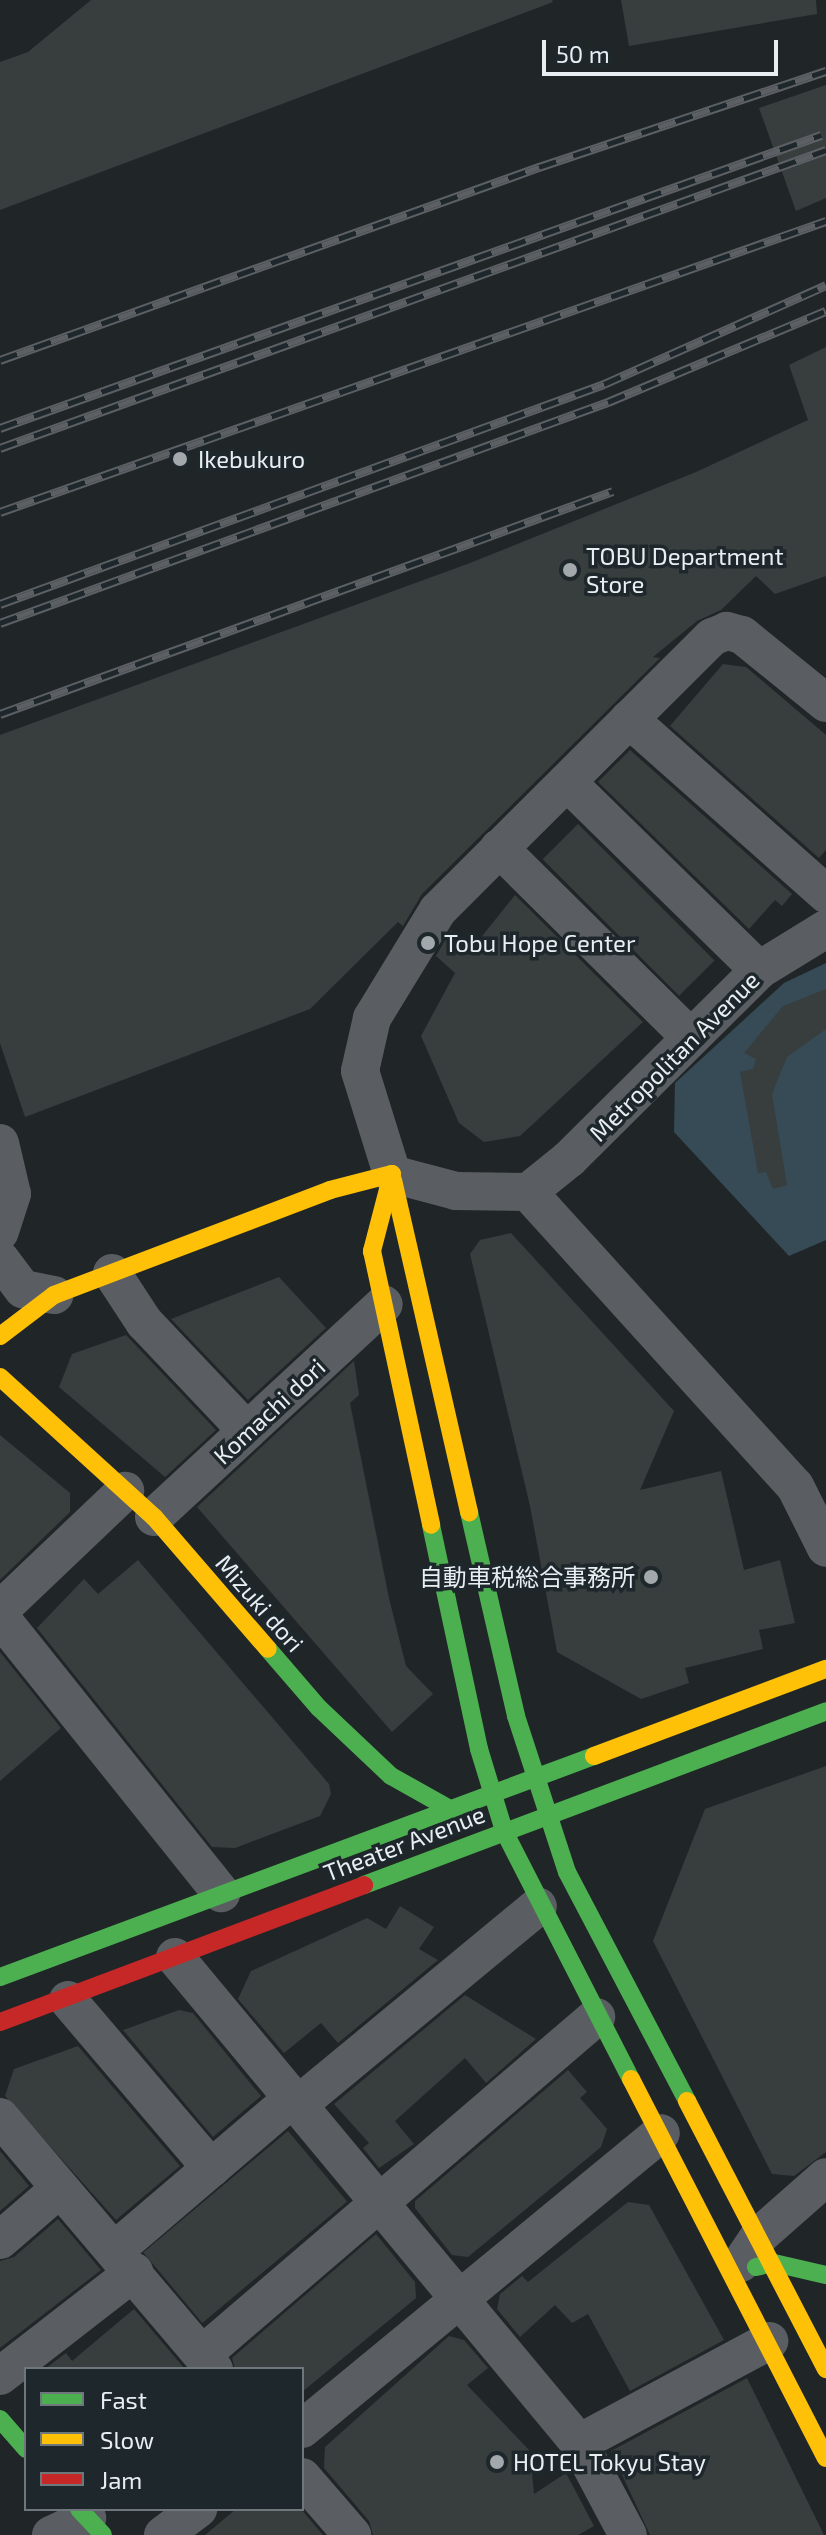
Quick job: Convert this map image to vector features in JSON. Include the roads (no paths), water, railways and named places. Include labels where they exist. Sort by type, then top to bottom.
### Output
[{"type":"street","points":[[826,703],[755,643],[727,631],[698,648],[499,848],[424,929],[364,1036],[362,1088],[392,1174],[534,1778],[547,1816],[572,1884],[766,2249],[826,2369]]},
{"type":"street","points":[[629,719],[826,894]]},
{"type":"street","points":[[567,782],[759,970]]},
{"type":"street","points":[[499,848],[690,1037]]},
{"type":"street","name":"Metropolitan Avenue","points":[[528,1192],[569,1159],[759,970],[826,929]]},
{"type":"street","points":[[0,1143],[12,1194],[0,1232]]},
{"type":"street","points":[[392,1174],[373,1240],[384,1304],[492,1793],[504,1831],[538,1906],[735,2273],[826,2458]]},
{"type":"street","points":[[0,1336],[54,1295],[330,1190],[392,1174],[456,1191],[528,1192],[795,1486],[826,1548]]},
{"type":"street","points":[[0,1259],[23,1289],[54,1295]]},
{"type":"street","points":[[112,1273],[144,1322],[247,1431]]},
{"type":"street","name":"Komachi dori","points":[[154,1517],[384,1304]]},
{"type":"street","name":"Mizuki dori","points":[[0,1377],[154,1517],[319,1708],[389,1774],[446,1810],[504,1831]]},
{"type":"street","points":[[0,1610],[125,1491]]},
{"type":"street","points":[[0,1617],[221,1893]]},
{"type":"street","name":"Theater Avenue","points":[[0,1977],[826,1669]]},
{"type":"street","name":"Theater Avenue","points":[[0,2022],[68,2000],[504,1831],[826,1711]]},
{"type":"street","points":[[0,2376],[124,2262],[211,2168],[538,1906]]},
{"type":"street","points":[[175,1957],[384,2203],[579,2443],[628,2535]]},
{"type":"street","points":[[68,2000],[211,2168]]},
{"type":"street","points":[[0,2117],[208,2362],[596,2017]]},
{"type":"street","points":[[304,2427],[462,2301],[661,2133]]},
{"type":"street","points":[[735,2273],[766,2249],[826,2177]]},
{"type":"street","points":[[0,2240],[59,2189]]},
{"type":"street","points":[[766,2249],[826,2275]]},
{"type":"street","points":[[579,2443],[769,2341]]},
{"type":"street","points":[[0,2419],[24,2447]]},
{"type":"street","points":[[304,2479],[352,2535]]},
{"type":"street","points":[[163,2535],[195,2511]]},
{"type":"street","points":[[51,2535],[90,2521]]},
{"type":"railway","points":[[0,360],[539,167],[826,71]]},
{"type":"railway","points":[[0,428],[821,135]]},
{"type":"railway","points":[[0,448],[826,150]]},
{"type":"railway","points":[[0,512],[826,221]]},
{"type":"railway","points":[[0,604],[604,384],[826,285]]},
{"type":"railway","points":[[0,623],[608,402],[826,311]]},
{"type":"railway","points":[[0,714],[613,491]]},
{"type":"place","name":"Ikebukuro","points":[[180,459]]},
{"type":"place","name":"TOBU Department Store","points":[[570,570]]},
{"type":"place","name":"Tobu Hope Center","points":[[428,943]]},
{"type":"place","name":"自動車税総合事務所","points":[[651,1577]]},
{"type":"place","name":"HOTEL Tokyu Stay","points":[[497,2462]]}]
